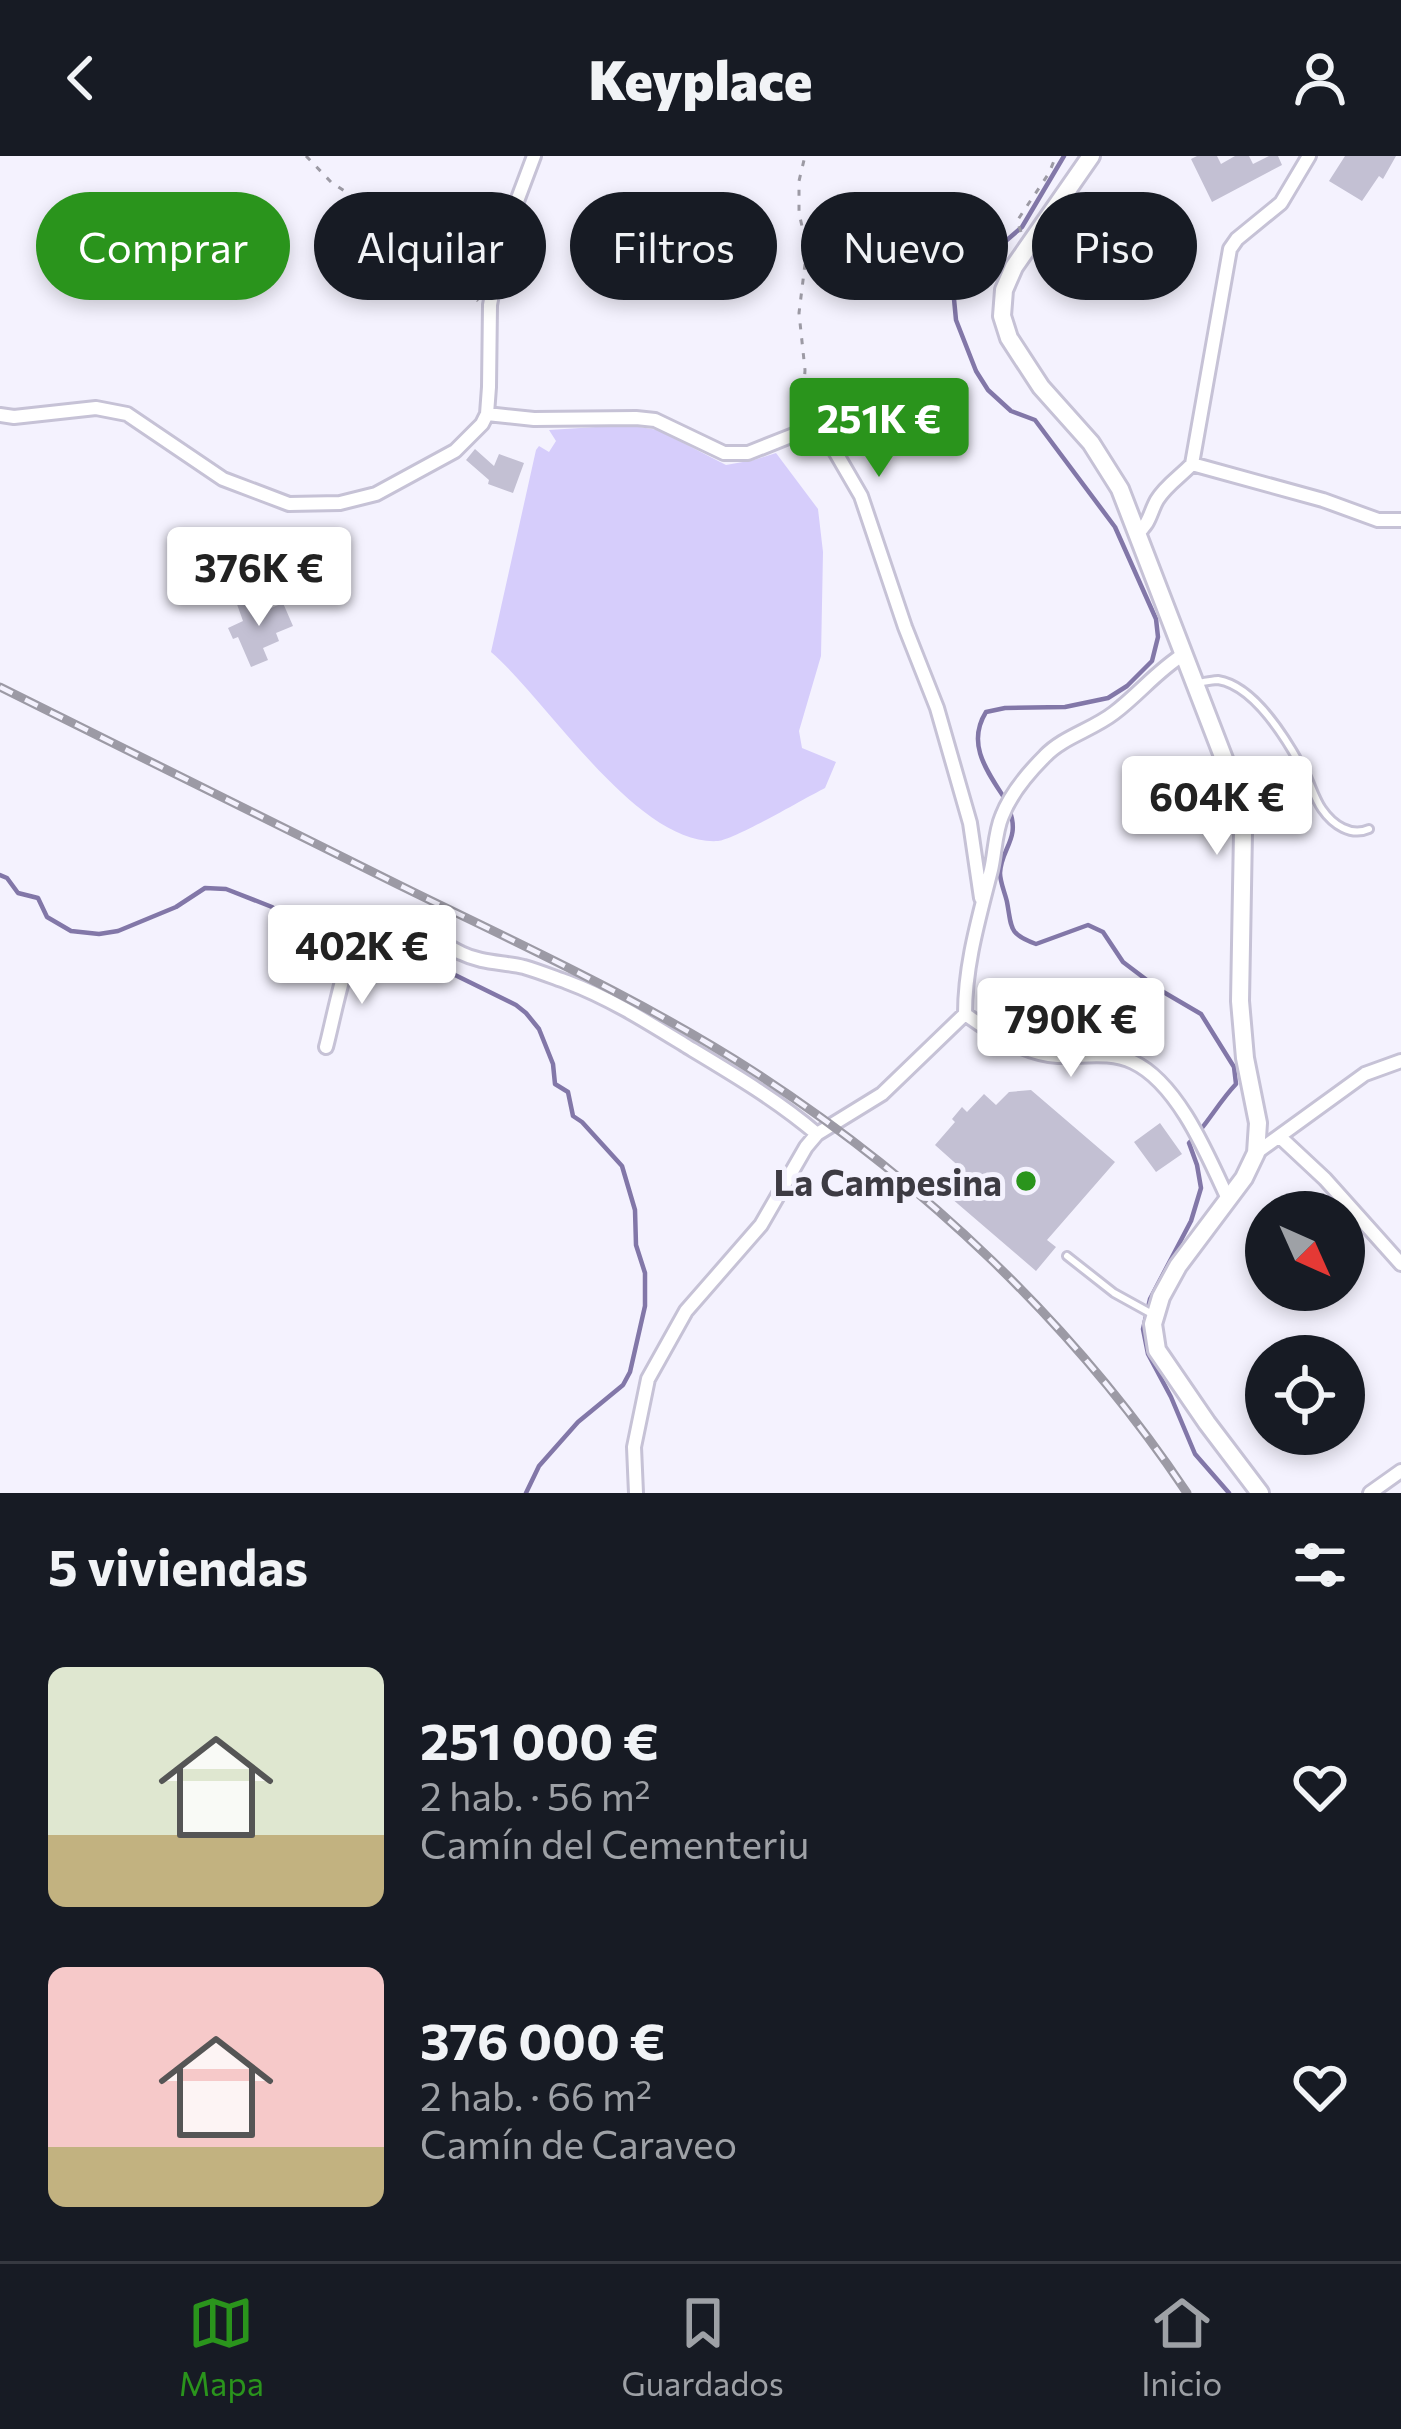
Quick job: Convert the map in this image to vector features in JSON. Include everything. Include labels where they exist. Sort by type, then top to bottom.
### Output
[{"type":"street","points":[[0,415],[96,408],[127,414],[223,478],[289,504],[340,503],[376,494],[455,451],[487,414],[490,304],[502,242],[534,156]]},
{"type":"street","points":[[1091,156],[1014,267],[1004,290],[1002,316],[1009,338],[1041,387],[1091,443],[1120,489],[1236,790],[1244,832],[1240,1001],[1258,1123],[1256,1154],[1244,1178],[1178,1266],[1153,1324],[1157,1350],[1260,1493]]},
{"type":"street","points":[[1291,156],[1299,170]]},
{"type":"street","points":[[1137,532],[1145,528],[1156,501],[1192,464],[1230,249],[1281,203],[1309,156]]},
{"type":"street","points":[[487,414],[655,420],[724,453],[748,453],[801,432],[819,434],[832,446],[861,496],[937,708],[970,823],[981,898]]},
{"type":"street","points":[[1192,464],[1378,520],[1401,520]]},
{"type":"street","points":[[636,1493],[634,1447],[648,1379],[686,1311],[761,1226],[817,1134],[882,1094],[965,1014],[981,898],[1001,817],[1020,787],[1047,754],[1095,728],[1184,654]]},
{"type":"street","points":[[326,1047],[358,931],[368,919],[381,916],[462,954],[524,968],[591,992],[730,1072],[817,1134]]},
{"type":"street","points":[[965,1014],[986,1030],[1038,1052],[1111,1056],[1133,1062],[1182,1109],[1228,1199]]},
{"type":"street","points":[[1256,1154],[1365,1074],[1401,1061]]},
{"type":"street","points":[[1280,1137],[1325,1179],[1401,1264]]},
{"type":"street","points":[[1370,1493],[1401,1471]]},
{"type":"lane","points":[[1196,683],[1217,680],[1248,692],[1304,772],[1322,810],[1342,829],[1360,833],[1369,829]]},
{"type":"lane","points":[[1067,1256],[1114,1293],[1156,1315]]},
{"type":"path","points":[[306,156],[332,182],[416,239],[480,303],[490,304]]},
{"type":"path","points":[[801,432],[805,370],[800,313],[807,248],[799,181],[805,156]]},
{"type":"path","points":[[1016,224],[1056,156]]},
{"type":"shaded area","points":[[627,425],[658,430],[726,465],[776,453],[818,509],[823,552],[821,656],[799,731],[802,748],[836,762],[825,788],[718,841],[687,836],[626,797],[491,652],[536,450],[539,446],[549,452],[556,441],[549,430]]},
{"type":"building","points":[[1217,156],[1221,164],[1235,156],[1249,156],[1253,164],[1278,156],[1282,165],[1212,202],[1191,159]]},
{"type":"building","points":[[1345,156],[1396,156],[1362,201],[1329,181]]},
{"type":"building","points":[[475,449],[494,466],[499,454],[524,463],[513,493],[488,484],[466,460]]},
{"type":"building","points":[[246,592],[254,615],[283,603],[293,626],[276,633],[279,641],[263,648],[268,660],[251,667],[238,637],[233,639],[228,628],[243,621],[234,596]]},
{"type":"building","name":"La Campesina","points":[[1031,1090],[1115,1162],[1047,1240],[1056,1247],[1036,1271],[944,1192],[963,1170],[935,1145],[962,1107],[967,1112],[984,1094],[996,1105],[1009,1092]]},
{"type":"building","points":[[1160,1123],[1182,1154],[1156,1172],[1134,1142]]},
{"type":"waterway","points":[[1005,799],[978,746],[986,712],[1065,707],[1108,698],[1152,661],[1158,637],[1156,619],[1115,527],[1035,420],[1011,411],[988,390],[956,320],[958,282],[1022,227],[1064,156]]},
{"type":"waterway","points":[[1009,809],[1012,836],[1000,873],[1016,933],[1036,944],[1088,925],[1103,932],[1123,962],[1201,1014],[1234,1067],[1236,1084],[1189,1143],[1201,1188],[1191,1221],[1150,1299],[1143,1329],[1148,1354],[1195,1454],[1229,1493]]},
{"type":"waterway","points":[[0,875],[18,893],[38,898],[47,917],[71,931],[99,934],[176,907],[205,888],[226,889],[272,907],[301,931],[342,935],[373,948],[430,959],[526,1013],[539,1029],[553,1064],[555,1084],[568,1092],[573,1116],[622,1166],[645,1273],[645,1306],[623,1385],[578,1422],[539,1466],[526,1493]]},
{"type":"railway","points":[[0,687],[579,973],[753,1071],[877,1160],[991,1260],[1095,1371],[1187,1493]]},
{"type":"place","name":"La Campesina","points":[[1026,1181]]}]
